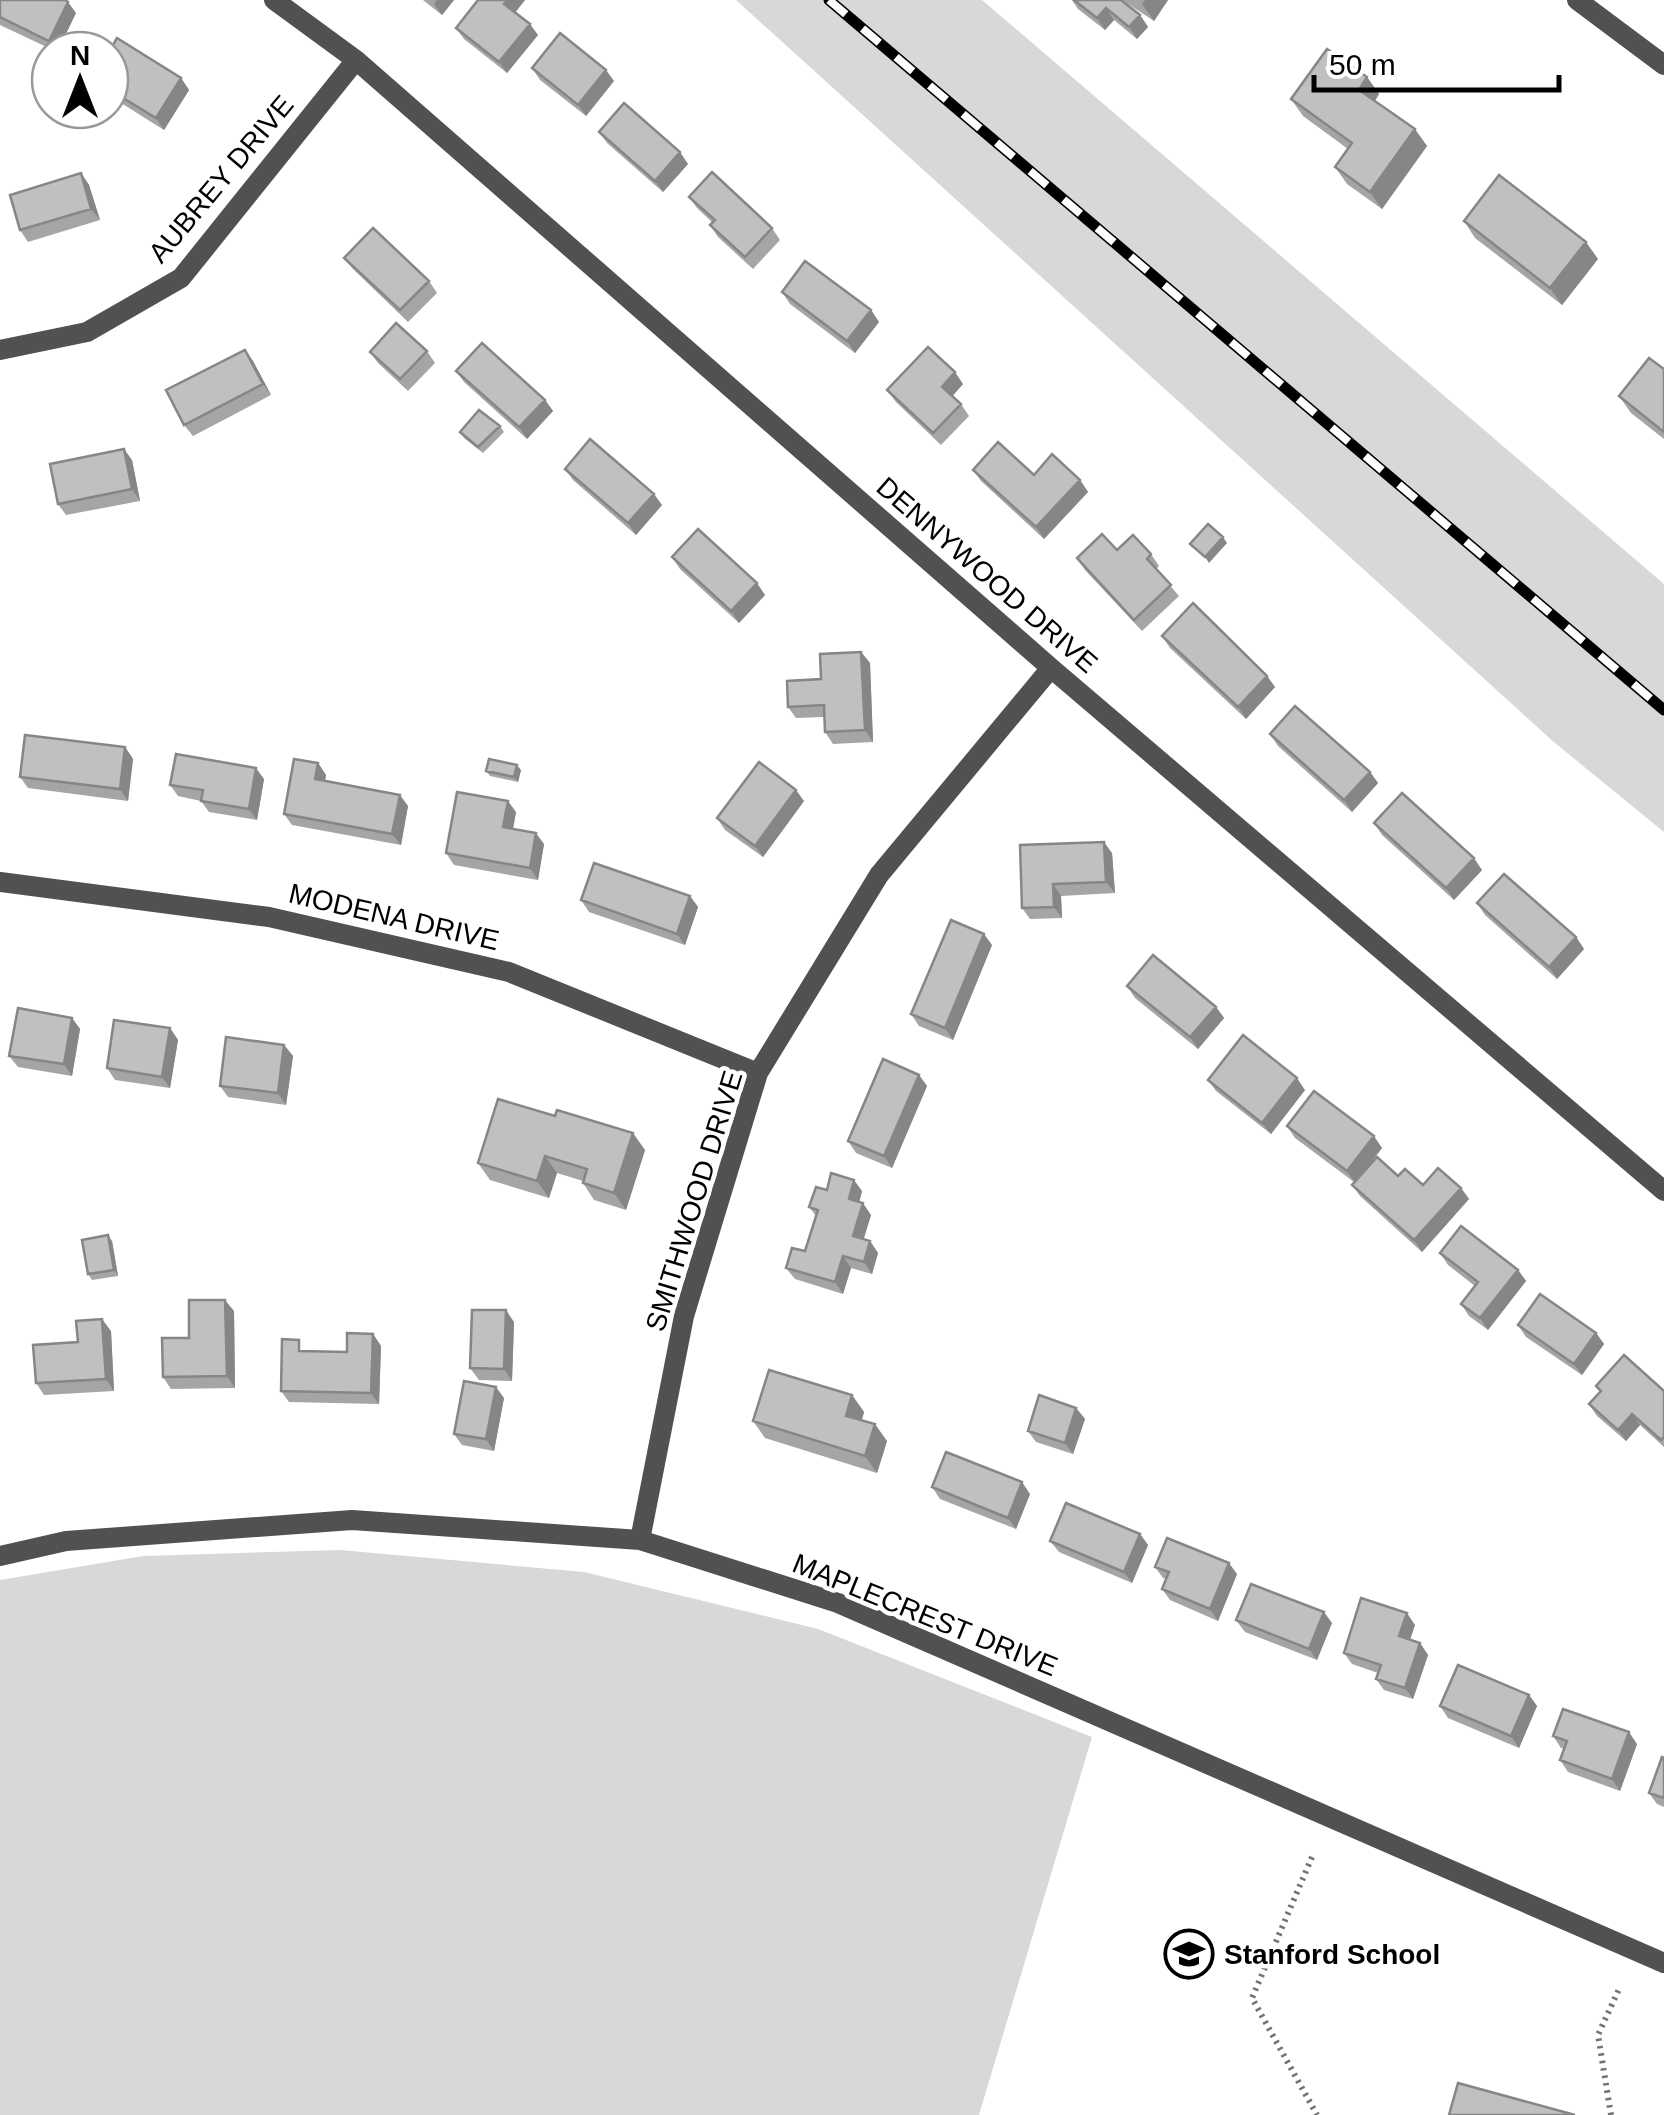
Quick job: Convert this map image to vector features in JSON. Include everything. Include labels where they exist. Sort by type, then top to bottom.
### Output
[{"type":"street","name":"DENNYWOOD DRIVE","points":[[274,0],[356,60],[1051,668],[1664,1190]]},
{"type":"street","points":[[1577,0],[1664,65]]},
{"type":"street","name":"AUBREY DRIVE","points":[[0,350],[87,332],[181,278],[356,60]]},
{"type":"street","name":"SMITHWOOD DRIVE","points":[[640,1540],[684,1316],[758,1073],[879,875],[1051,668]]},
{"type":"street","name":"MODENA DRIVE","points":[[0,882],[269,916],[509,972],[758,1073]]},
{"type":"street","name":"MAPLECREST DRIVE","points":[[0,1556],[66,1541],[352,1520],[640,1540],[838,1603],[1664,1963]]},
{"type":"path","points":[[1312,1857],[1252,1998],[1317,2115]]},
{"type":"path","points":[[1611,2115],[1598,2035],[1619,1989]]},
{"type":"shaded area","points":[[736,0],[982,0],[1664,584],[1664,832],[1555,743]]},
{"type":"shaded area","points":[[340,1550],[584,1572],[818,1629],[1092,1737],[979,2115],[0,2115],[0,1580],[143,1556]]},
{"type":"building","points":[[0,0],[68,2],[54,30],[30,32],[0,17]]},
{"type":"building","points":[[478,0],[508,0],[504,4],[530,24],[499,62],[456,28]]},
{"type":"building","points":[[1074,0],[1121,0],[1140,15],[1129,27],[1106,8],[1097,18]]},
{"type":"building","points":[[560,33],[606,70],[578,105],[532,68]]},
{"type":"building","points":[[130,46],[181,78],[156,118],[130,102]]},
{"type":"building","points":[[1327,49],[1367,77],[1359,90],[1415,129],[1370,192],[1335,167],[1352,143],[1291,99]]},
{"type":"building","points":[[624,103],[680,152],[655,181],[599,132]]},
{"type":"building","points":[[712,172],[772,228],[745,257],[710,225],[715,220],[689,197]]},
{"type":"building","points":[[81,173],[91,209],[20,230],[10,195]]},
{"type":"building","points":[[1499,175],[1586,242],[1550,288],[1464,221]]},
{"type":"building","points":[[373,228],[429,281],[400,310],[344,258]]},
{"type":"building","points":[[805,261],[871,310],[847,341],[782,292]]},
{"type":"building","points":[[396,323],[427,351],[400,379],[370,352]]},
{"type":"building","points":[[482,343],[545,400],[519,427],[456,371]]},
{"type":"building","points":[[928,347],[955,372],[942,387],[961,404],[933,433],[887,390]]},
{"type":"building","points":[[245,350],[263,384],[184,425],[166,390]]},
{"type":"building","points":[[1649,358],[1664,369],[1664,432],[1619,396]]},
{"type":"building","points":[[479,410],[500,426],[478,447],[460,432]]},
{"type":"building","points":[[590,439],[654,494],[628,523],[565,469]]},
{"type":"building","points":[[998,442],[1034,475],[1052,454],[1080,480],[1036,527],[973,470]]},
{"type":"building","points":[[124,449],[132,489],[58,504],[50,464]]},
{"type":"building","points":[[1208,524],[1223,537],[1205,557],[1190,544]]},
{"type":"building","points":[[698,529],[757,583],[731,611],[672,557]]},
{"type":"building","points":[[1102,534],[1117,550],[1133,535],[1151,554],[1147,559],[1171,585],[1134,620],[1077,558]]},
{"type":"building","points":[[1193,603],[1267,676],[1238,707],[1162,636]]},
{"type":"building","points":[[861,652],[865,730],[825,732],[824,705],[788,707],[787,681],[821,679],[820,654]]},
{"type":"building","points":[[1295,706],[1370,772],[1344,800],[1270,734]]},
{"type":"building","points":[[25,735],[125,747],[120,789],[20,777]]},
{"type":"building","points":[[176,754],[256,768],[249,809],[201,801],[203,790],[170,785]]},
{"type":"building","points":[[294,759],[318,763],[315,779],[400,795],[392,834],[284,814]]},
{"type":"building","points":[[489,759],[517,765],[514,777],[486,771]]},
{"type":"building","points":[[759,762],[796,790],[755,846],[717,818]]},
{"type":"building","points":[[457,792],[508,801],[503,827],[536,833],[530,868],[446,853]]},
{"type":"building","points":[[1402,793],[1474,858],[1446,888],[1374,823]]},
{"type":"building","points":[[1104,842],[1106,882],[1053,884],[1054,907],[1022,908],[1020,845]]},
{"type":"building","points":[[594,863],[690,896],[677,934],[581,900]]},
{"type":"building","points":[[1504,874],[1576,937],[1549,967],[1477,903]]},
{"type":"building","points":[[951,920],[984,934],[945,1028],[911,1014]]},
{"type":"building","points":[[1153,955],[1216,1007],[1190,1037],[1127,986]]},
{"type":"building","points":[[18,1008],[72,1018],[64,1064],[9,1056]]},
{"type":"building","points":[[114,1020],[170,1028],[162,1077],[107,1068]]},
{"type":"building","points":[[1243,1035],[1297,1078],[1262,1123],[1208,1080]]},
{"type":"building","points":[[226,1037],[284,1045],[278,1093],[220,1086]]},
{"type":"building","points":[[883,1059],[919,1075],[884,1156],[848,1141]]},
{"type":"building","points":[[1314,1091],[1374,1136],[1347,1171],[1287,1126]]},
{"type":"building","points":[[498,1099],[555,1116],[557,1110],[633,1133],[614,1193],[583,1183],[587,1169],[545,1156],[537,1181],[478,1163]]},
{"type":"building","points":[[1377,1157],[1398,1176],[1405,1169],[1423,1185],[1438,1168],[1461,1188],[1414,1240],[1352,1185]]},
{"type":"building","points":[[831,1173],[854,1180],[849,1199],[863,1203],[853,1236],[870,1241],[864,1262],[843,1256],[835,1282],[786,1268],[792,1248],[805,1251],[818,1210],[809,1207],[816,1187],[827,1190]]},
{"type":"building","points":[[1461,1226],[1518,1270],[1480,1318],[1461,1304],[1478,1282],[1440,1253]]},
{"type":"building","points":[[108,1235],[114,1270],[88,1274],[82,1240]]},
{"type":"building","points":[[1540,1294],[1596,1333],[1574,1364],[1518,1325]]},
{"type":"building","points":[[189,1300],[225,1300],[227,1376],[163,1377],[162,1338],[189,1338]]},
{"type":"building","points":[[472,1310],[506,1310],[504,1369],[470,1368]]},
{"type":"building","points":[[102,1319],[106,1379],[36,1383],[33,1345],[78,1342],[76,1321]]},
{"type":"building","points":[[347,1333],[373,1334],[371,1393],[281,1391],[282,1339],[299,1340],[299,1351],[347,1352]]},
{"type":"building","points":[[1624,1355],[1664,1391],[1661,1440],[1632,1414],[1618,1430],[1589,1404],[1601,1391],[1596,1386]]},
{"type":"building","points":[[769,1370],[852,1395],[846,1416],[875,1424],[865,1456],[753,1421]]},
{"type":"building","points":[[464,1381],[496,1387],[486,1439],[454,1434]]},
{"type":"building","points":[[1039,1395],[1076,1408],[1065,1443],[1028,1431]]},
{"type":"building","points":[[946,1452],[1022,1482],[1008,1518],[932,1487]]},
{"type":"building","points":[[1066,1503],[1140,1534],[1124,1572],[1050,1541]]},
{"type":"building","points":[[1167,1538],[1229,1563],[1210,1609],[1162,1589],[1169,1572],[1155,1567]]},
{"type":"building","points":[[1251,1584],[1324,1612],[1309,1649],[1236,1620]]},
{"type":"building","points":[[1361,1598],[1407,1613],[1399,1636],[1420,1643],[1405,1688],[1376,1679],[1381,1665],[1344,1653]]},
{"type":"building","points":[[1458,1665],[1529,1695],[1511,1736],[1440,1706]]},
{"type":"building","points":[[1563,1709],[1629,1732],[1612,1779],[1560,1760],[1567,1741],[1553,1736]]},
{"type":"building","points":[[1664,1758],[1664,1798],[1649,1793]]},
{"type":"building","points":[[1458,2083],[1575,2115],[1449,2115]]},
{"type":"railway","points":[[829,0],[1664,710]]},
{"type":"place","name":"Stanford School","points":[[1189,1954]]}]
